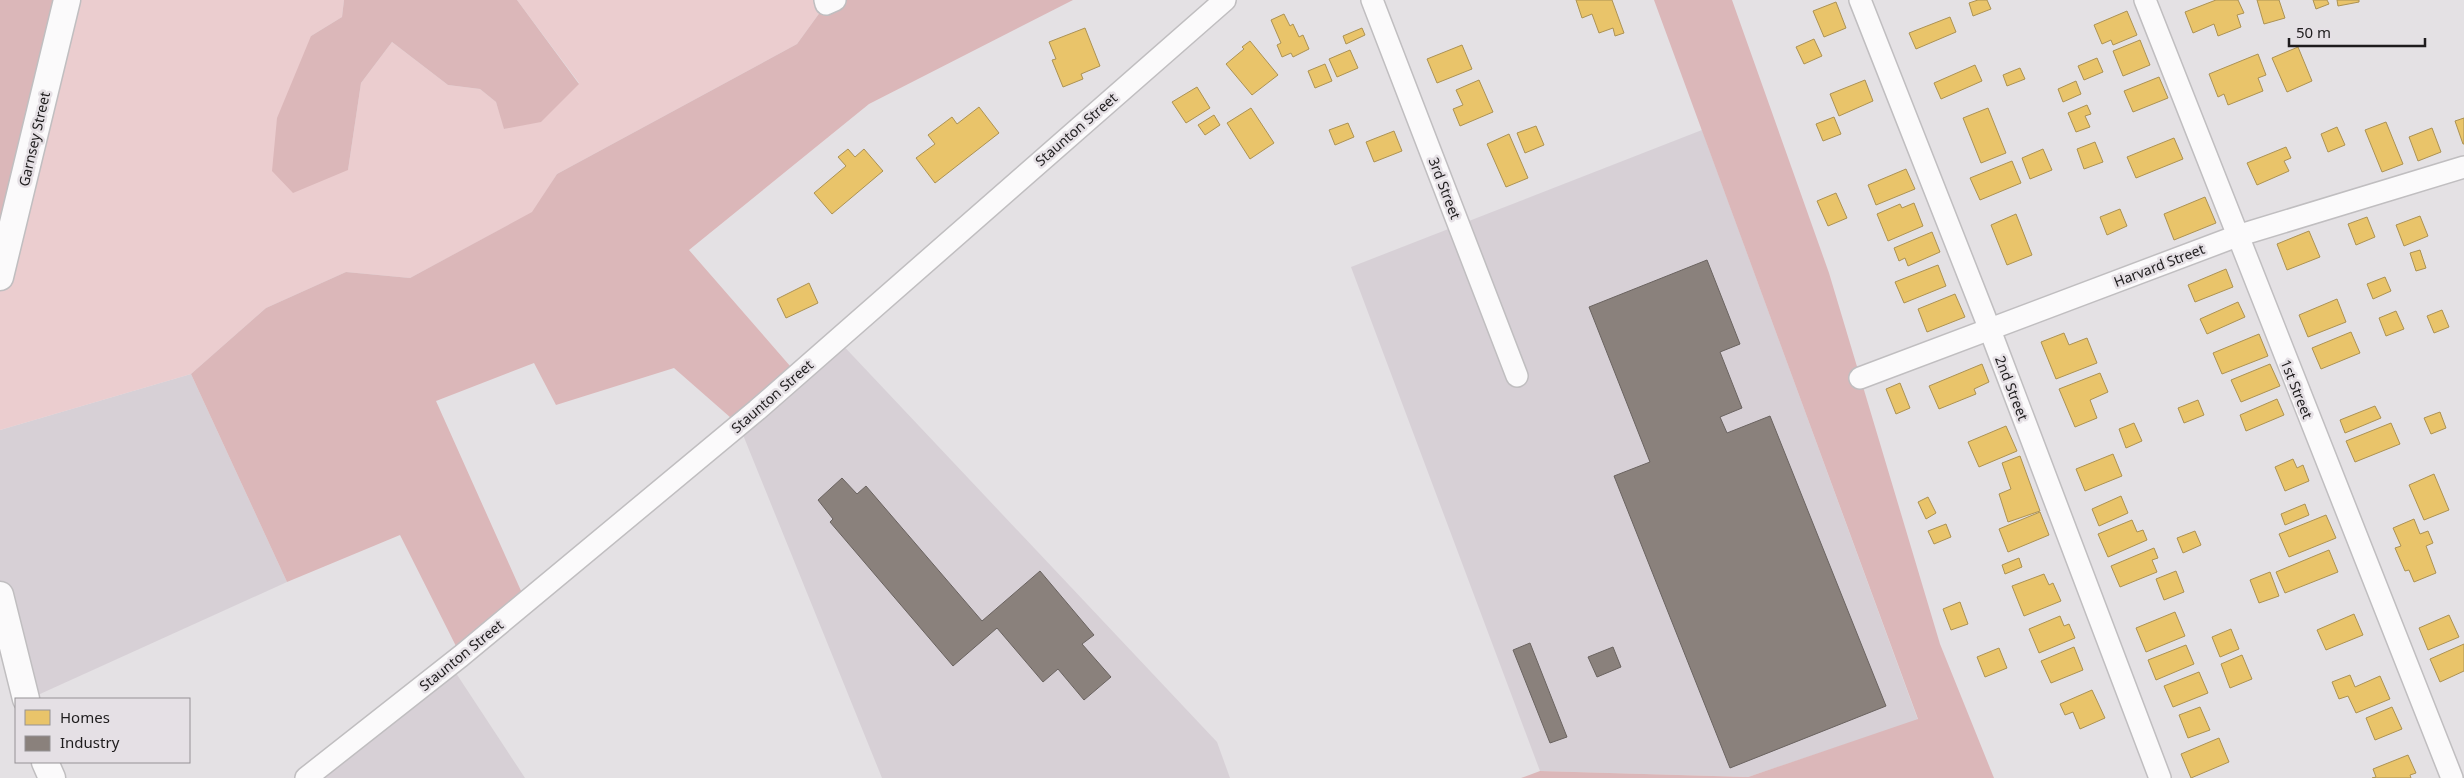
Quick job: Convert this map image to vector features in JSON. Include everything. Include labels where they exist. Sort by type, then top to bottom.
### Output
[{"type":"street","name":"Garnsey Street","points":[[0,277],[67,0]]},
{"type":"street","name":"Staunton Street","points":[[306,778],[461,656],[757,410],[1226,0]]},
{"type":"street","name":"3rd Street","points":[[1372,0],[1518,376]]},
{"type":"street","name":"2nd Street","points":[[1860,0],[1990,330],[2160,778]]},
{"type":"street","name":"1st Street","points":[[2145,0],[2452,778]]},
{"type":"street","name":"Harvard Street","points":[[1860,378],[2237,236],[2464,167]]},
{"type":"street","points":[[0,595],[26,698]]},
{"type":"street","points":[[45,763],[52,778]]},
{"type":"shaded area","points":[[0,0],[67,0],[0,277]]},
{"type":"shaded area","points":[[67,0],[344,0],[342,17],[311,36],[348,170],[361,83],[392,42],[448,85],[480,89],[496,102],[505,129],[579,83],[517,0],[825,0],[826,4],[797,44],[557,174],[533,212],[410,278],[346,272],[266,308],[191,374],[0,430],[0,277]]},
{"type":"shaded area","points":[[344,0],[517,0],[579,84],[541,122],[504,129],[496,102],[480,89],[448,85],[392,42],[361,83],[348,170],[293,193],[272,171],[277,118],[311,36],[342,17]]},
{"type":"shaded area","points":[[835,0],[1073,0],[869,104],[689,250],[797,374],[739,425],[674,368],[556,405],[534,363],[436,401],[526,602],[461,656],[400,535],[287,582],[191,374],[266,308],[346,272],[410,278],[532,212],[557,174],[797,44],[826,4]]},
{"type":"shaded area","points":[[1654,0],[1732,0],[1829,273],[1940,644],[1994,778],[1521,778],[1540,771],[1748,777],[1918,719]]},
{"type":"shaded area","points":[[1702,130],[1918,720],[1748,777],[1540,771],[1351,267]]},
{"type":"shaded area","points":[[837,339],[1217,742],[1230,778],[882,778],[739,425]]},
{"type":"shaded area","points":[[191,374],[287,582],[29,698],[0,595],[0,430]]},
{"type":"shaded area","points":[[450,664],[525,778],[306,778]]},
{"type":"building: Homes","points":[[1576,0],[1612,0],[1624,33],[1615,36],[1613,28],[1599,33],[1592,14],[1582,18]]},
{"type":"building: Homes","points":[[1987,0],[1991,9],[1973,16],[1969,3]]},
{"type":"building: Homes","points":[[2216,0],[2238,0],[2244,13],[2237,15],[2241,27],[2218,36],[2214,24],[2193,33],[2185,12]]},
{"type":"building: Homes","points":[[2257,0],[2279,0],[2285,18],[2264,24]]},
{"type":"building: Homes","points":[[2313,0],[2327,0],[2329,4],[2316,9]]},
{"type":"building: Homes","points":[[2337,0],[2359,0],[2359,2],[2338,6]]},
{"type":"building: Homes","points":[[1836,2],[1846,28],[1824,37],[1813,11]]},
{"type":"building: Homes","points":[[2127,11],[2137,35],[2113,45],[2111,40],[2102,44],[2094,25]]},
{"type":"building: Homes","points":[[1284,14],[1290,26],[1293,24],[1299,37],[1303,35],[1309,49],[1293,57],[1291,53],[1282,57],[1277,45],[1281,43],[1271,20]]},
{"type":"building: Homes","points":[[1950,17],[1956,32],[1916,49],[1909,33]]},
{"type":"building: Homes","points":[[1085,28],[1100,66],[1081,74],[1083,79],[1063,87],[1052,60],[1056,59],[1049,42]]},
{"type":"building: Homes","points":[[1362,28],[1365,35],[1346,44],[1343,36]]},
{"type":"building: Homes","points":[[1814,39],[1822,56],[1804,64],[1796,47]]},
{"type":"building: Homes","points":[[2140,40],[2150,65],[2123,76],[2113,51]]},
{"type":"building: Homes","points":[[1250,41],[1278,75],[1252,95],[1226,64],[1244,49],[1242,47]]},
{"type":"building: Homes","points":[[1462,45],[1472,69],[1437,83],[1427,59]]},
{"type":"building: Homes","points":[[2298,47],[2312,81],[2287,92],[2272,58]]},
{"type":"building: Homes","points":[[1350,50],[1358,68],[1337,77],[1329,59]]},
{"type":"building: Homes","points":[[2258,54],[2266,75],[2258,78],[2263,91],[2228,105],[2224,94],[2218,97],[2209,74]]},
{"type":"building: Homes","points":[[2097,58],[2103,72],[2084,80],[2078,66]]},
{"type":"building: Homes","points":[[1325,64],[1332,81],[1315,88],[1308,71]]},
{"type":"building: Homes","points":[[1975,65],[1982,81],[1941,99],[1934,83]]},
{"type":"building: Homes","points":[[2020,68],[2025,79],[2007,86],[2003,75]]},
{"type":"building: Homes","points":[[2159,77],[2168,98],[2133,112],[2124,91]]},
{"type":"building: Homes","points":[[1479,80],[1493,112],[1460,126],[1453,109],[1463,105],[1456,90]]},
{"type":"building: Homes","points":[[1865,80],[1873,101],[1839,116],[1830,94]]},
{"type":"building: Homes","points":[[2076,81],[2081,94],[2063,102],[2058,89]]},
{"type":"building: Homes","points":[[1197,87],[1210,108],[1186,123],[1172,102]]},
{"type":"building: Homes","points":[[2087,105],[2091,114],[2085,116],[2090,127],[2076,132],[2068,113]]},
{"type":"building: Homes","points":[[979,107],[999,133],[935,183],[916,158],[935,144],[928,135],[952,117],[957,124]]},
{"type":"building: Homes","points":[[1251,108],[1274,143],[1250,159],[1227,123]]},
{"type":"building: Homes","points":[[1988,108],[2006,153],[1981,163],[1963,118]]},
{"type":"building: Homes","points":[[1214,115],[1220,125],[1205,135],[1198,125]]},
{"type":"building: Homes","points":[[1834,117],[1841,134],[1823,141],[1816,124]]},
{"type":"building: Homes","points":[[2464,118],[2464,144],[2463,144],[2455,121]]},
{"type":"building: Homes","points":[[2386,122],[2403,164],[2382,172],[2365,130]]},
{"type":"building: Homes","points":[[1348,123],[1354,137],[1335,145],[1329,130]]},
{"type":"building: Homes","points":[[1536,126],[1544,145],[1525,153],[1517,133]]},
{"type":"building: Homes","points":[[2337,127],[2345,145],[2328,152],[2321,134]]},
{"type":"building: Homes","points":[[2432,128],[2441,152],[2418,161],[2409,137]]},
{"type":"building: Homes","points":[[1394,131],[1402,151],[1374,162],[1366,142]]},
{"type":"building: Homes","points":[[1509,134],[1528,178],[1506,187],[1487,144]]},
{"type":"building: Homes","points":[[2174,138],[2183,159],[2136,178],[2127,157]]},
{"type":"building: Homes","points":[[2095,142],[2103,162],[2084,169],[2077,149]]},
{"type":"building: Homes","points":[[2286,147],[2291,158],[2284,161],[2289,171],[2257,185],[2247,163]]},
{"type":"building: Homes","points":[[848,149],[855,157],[864,149],[883,171],[832,214],[814,193],[846,166],[838,157]]},
{"type":"building: Homes","points":[[2043,149],[2052,170],[2030,179],[2022,158]]},
{"type":"building: Homes","points":[[2012,161],[2021,183],[1980,200],[1970,178]]},
{"type":"building: Homes","points":[[1906,169],[1915,189],[1876,205],[1868,185]]},
{"type":"building: Homes","points":[[1836,193],[1847,218],[1828,226],[1817,201]]},
{"type":"building: Homes","points":[[2205,197],[2216,223],[2174,240],[2164,214]]},
{"type":"building: Homes","points":[[1914,203],[1923,226],[1888,241],[1877,214],[1900,204],[1902,208]]},
{"type":"building: Homes","points":[[2120,209],[2127,226],[2107,235],[2100,217]]},
{"type":"building: Homes","points":[[2016,214],[2032,255],[2007,265],[1991,225]]},
{"type":"building: Homes","points":[[2420,216],[2428,236],[2404,246],[2396,225]]},
{"type":"building: Homes","points":[[2367,217],[2375,237],[2356,245],[2348,224]]},
{"type":"building: Homes","points":[[2309,231],[2320,257],[2287,270],[2277,244]]},
{"type":"building: Homes","points":[[1932,232],[1940,252],[1908,266],[1905,258],[1899,261],[1894,248]]},
{"type":"building: Homes","points":[[2420,250],[2426,268],[2416,271],[2410,253]]},
{"type":"building: Homes","points":[[1938,265],[1946,286],[1904,303],[1895,282]]},
{"type":"building: Homes","points":[[2226,269],[2233,287],[2195,302],[2188,285]]},
{"type":"building: Homes","points":[[2385,277],[2391,291],[2373,299],[2367,284]]},
{"type":"building: Homes","points":[[809,283],[818,303],[786,318],[777,299]]},
{"type":"building: Homes","points":[[1955,294],[1965,317],[1927,332],[1918,309]]},
{"type":"building: Homes","points":[[2337,299],[2346,322],[2308,337],[2299,315]]},
{"type":"building: Homes","points":[[2238,302],[2245,317],[2207,334],[2200,319]]},
{"type":"building: Homes","points":[[2442,310],[2449,327],[2434,333],[2427,316]]},
{"type":"building: Homes","points":[[2396,311],[2404,329],[2386,336],[2379,318]]},
{"type":"building: Homes","points":[[2351,332],[2360,353],[2321,369],[2312,348]]},
{"type":"building: Homes","points":[[2064,333],[2069,345],[2087,338],[2097,363],[2056,379],[2041,342]]},
{"type":"building: Homes","points":[[2259,334],[2268,356],[2222,374],[2213,353]]},
{"type":"building: Homes","points":[[1982,364],[1989,382],[1974,389],[1976,394],[1939,409],[1929,386]]},
{"type":"building: Homes","points":[[2270,364],[2280,386],[2241,402],[2231,380]]},
{"type":"building: Homes","points":[[2100,373],[2108,392],[2090,400],[2097,418],[2075,427],[2059,389]]},
{"type":"building: Homes","points":[[1900,383],[1910,408],[1896,414],[1886,389]]},
{"type":"building: Homes","points":[[2277,399],[2284,415],[2246,431],[2240,415]]},
{"type":"building: Homes","points":[[2198,400],[2204,415],[2184,423],[2178,408]]},
{"type":"building: Homes","points":[[2375,406],[2381,418],[2345,433],[2340,420]]},
{"type":"building: Homes","points":[[2440,412],[2446,428],[2431,434],[2424,418]]},
{"type":"building: Homes","points":[[2134,423],[2142,441],[2126,448],[2119,429]]},
{"type":"building: Homes","points":[[2391,423],[2400,444],[2355,462],[2346,441]]},
{"type":"building: Homes","points":[[2006,426],[2017,451],[1979,467],[1968,442]]},
{"type":"building: Homes","points":[[2113,454],[2122,476],[2085,491],[2076,469]]},
{"type":"building: Homes","points":[[2020,456],[2040,511],[2008,522],[1999,494],[2011,489],[2002,463]]},
{"type":"building: Homes","points":[[2293,459],[2297,468],[2303,465],[2309,481],[2285,491],[2275,467]]},
{"type":"building: Homes","points":[[2434,474],[2449,510],[2424,520],[2409,485]]},
{"type":"building: Homes","points":[[2121,496],[2128,513],[2099,526],[2092,509]]},
{"type":"building: Homes","points":[[1928,497],[1936,513],[1926,519],[1918,502]]},
{"type":"building: Homes","points":[[2305,504],[2309,515],[2285,525],[2281,514]]},
{"type":"building: Homes","points":[[2040,512],[2049,535],[2008,552],[1999,529]]},
{"type":"building: Homes","points":[[2326,515],[2336,538],[2289,557],[2279,534]]},
{"type":"building: Homes","points":[[2414,519],[2420,534],[2428,531],[2433,543],[2426,546],[2436,573],[2414,582],[2409,570],[2405,571],[2395,548],[2401,546],[2393,528]]},
{"type":"building: Homes","points":[[2132,520],[2137,532],[2143,530],[2147,540],[2108,557],[2098,534]]},
{"type":"building: Homes","points":[[1946,524],[1951,537],[1934,544],[1928,531]]},
{"type":"building: Homes","points":[[2195,531],[2201,545],[2183,553],[2177,538]]},
{"type":"building: Homes","points":[[2154,548],[2158,558],[2152,560],[2157,572],[2120,587],[2111,566]]},
{"type":"building: Homes","points":[[2329,550],[2338,572],[2285,593],[2276,572]]},
{"type":"building: Homes","points":[[2019,558],[2022,567],[2005,574],[2002,565]]},
{"type":"building: Homes","points":[[2176,571],[2184,592],[2164,600],[2156,579]]},
{"type":"building: Homes","points":[[2270,572],[2279,596],[2259,603],[2250,580]]},
{"type":"building: Homes","points":[[2044,574],[2049,585],[2053,583],[2061,601],[2024,616],[2012,586]]},
{"type":"building: Homes","points":[[1960,602],[1968,624],[1951,630],[1943,609]]},
{"type":"building: Homes","points":[[2175,612],[2185,636],[2146,652],[2136,628]]},
{"type":"building: Homes","points":[[2354,614],[2363,635],[2326,650],[2317,630]]},
{"type":"building: Homes","points":[[2449,615],[2459,637],[2428,650],[2419,628]]},
{"type":"building: Homes","points":[[2060,616],[2064,626],[2069,624],[2075,638],[2039,653],[2029,629]]},
{"type":"building: Homes","points":[[2231,629],[2239,649],[2220,657],[2212,637]]},
{"type":"building: Homes","points":[[2464,644],[2464,671],[2440,682],[2430,659]]},
{"type":"building: Homes","points":[[2186,645],[2194,664],[2156,680],[2148,660]]},
{"type":"building: Homes","points":[[2074,647],[2083,670],[2051,683],[2041,661]]},
{"type":"building: Homes","points":[[1999,648],[2007,668],[1985,677],[1977,657]]},
{"type":"building: Homes","points":[[2242,655],[2252,679],[2230,688],[2221,664]]},
{"type":"building: Homes","points":[[2199,672],[2208,693],[2173,707],[2164,686]]},
{"type":"building: Homes","points":[[2350,675],[2355,687],[2380,676],[2390,699],[2356,713],[2348,696],[2339,699],[2332,682]]},
{"type":"building: Homes","points":[[2092,690],[2105,718],[2080,729],[2073,712],[2065,715],[2060,704]]},
{"type":"building: Homes","points":[[2200,707],[2210,730],[2188,738],[2179,715]]},
{"type":"building: Homes","points":[[2392,707],[2402,729],[2375,740],[2366,718]]},
{"type":"building: Homes","points":[[2219,738],[2229,762],[2191,778],[2181,754]]},
{"type":"building: Homes","points":[[2408,755],[2416,773],[2410,775],[2411,778],[2372,778],[2376,777],[2373,769]]},
{"type":"building: Industry","points":[[1707,260],[1740,344],[1720,352],[1742,408],[1720,417],[1727,433],[1770,416],[1886,706],[1730,768],[1614,476],[1650,462],[1589,307]]},
{"type":"building: Industry","points":[[842,478],[857,494],[866,486],[982,621],[1040,571],[1094,635],[1082,644],[1111,677],[1084,700],[1058,669],[1043,682],[997,628],[953,666],[830,522],[833,519],[818,500]]},
{"type":"building: Industry","points":[[1530,643],[1567,737],[1550,743],[1513,650]]},
{"type":"building: Industry","points":[[1613,647],[1621,667],[1597,677],[1588,657]]}]
